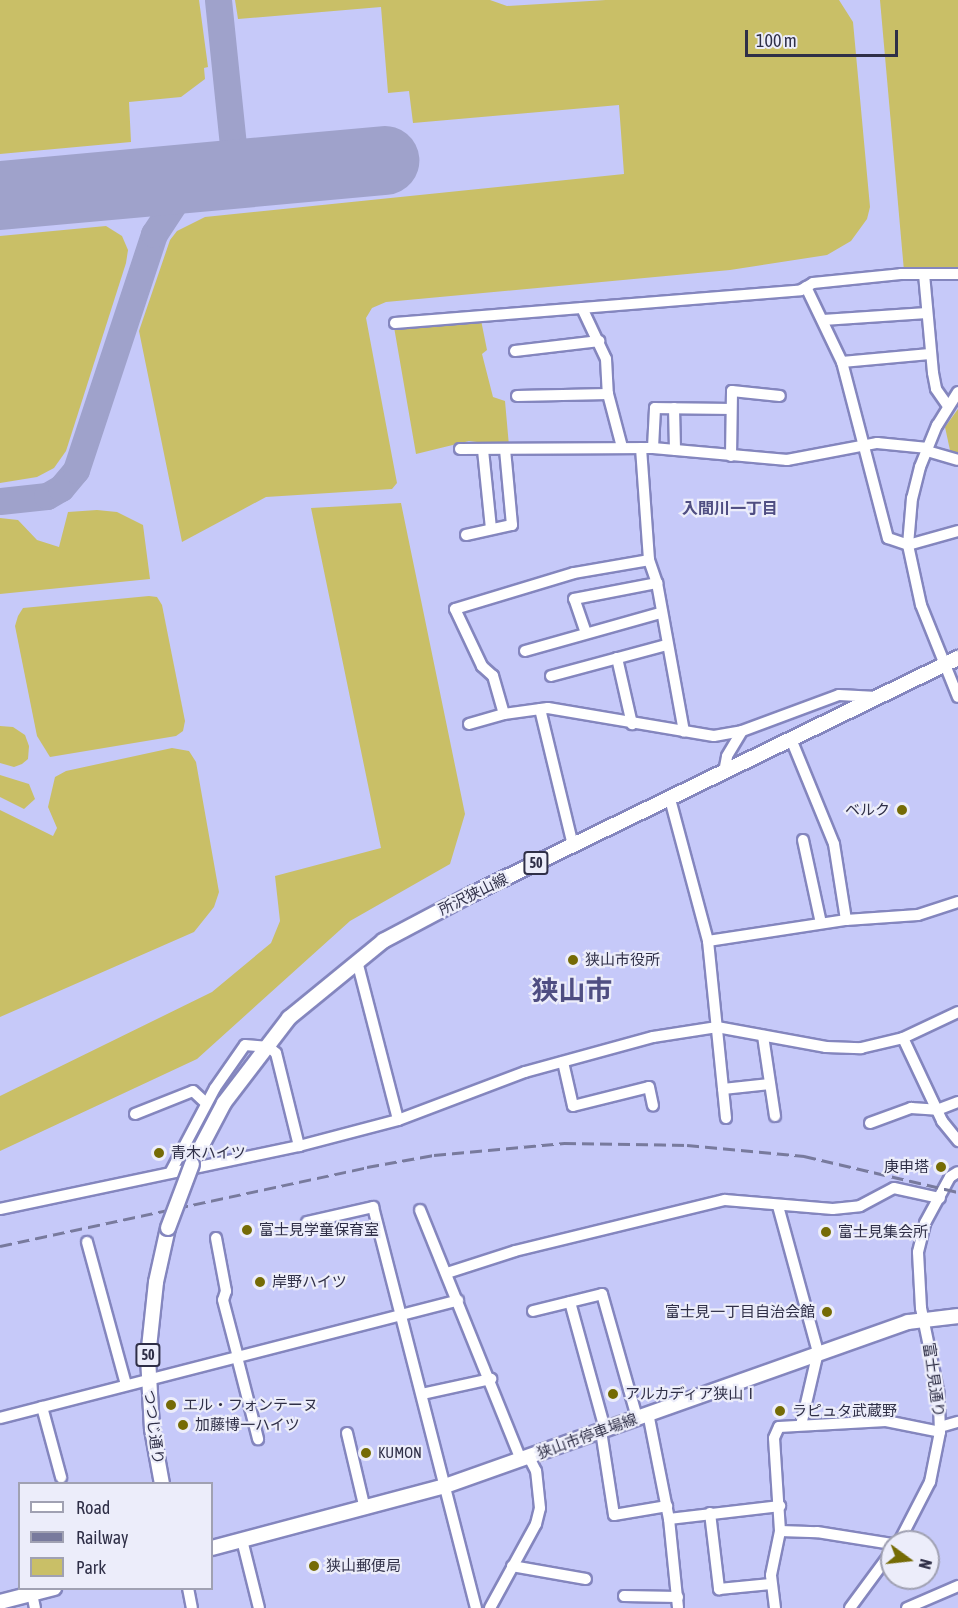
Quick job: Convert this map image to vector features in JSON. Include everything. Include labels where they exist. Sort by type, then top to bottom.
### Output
[{"type":"main road","name":"所沢狭山線","points":[[168,1228],[192,1164],[224,1102],[269,1047],[289,1018],[357,961],[441,909],[958,658]]},
{"type":"main road","name":"つつじ通り","points":[[162,1482],[148,1380],[151,1311],[168,1228]]},
{"type":"main road","name":"狭山市停車場線","points":[[213,1548],[445,1486],[924,1318],[958,1316]]},
{"type":"main road","points":[[0,1602],[34,1601],[51,1590]]},
{"type":"street","points":[[924,274],[930,354],[936,388],[948,406]]},
{"type":"street","points":[[395,323],[801,291],[813,283],[924,274],[958,274]]},
{"type":"street","points":[[806,286],[842,362],[888,538],[908,545],[958,531]]},
{"type":"street","points":[[582,308],[606,359],[608,394],[622,447]]},
{"type":"street","points":[[823,320],[927,313]]},
{"type":"street","points":[[515,351],[599,341]]},
{"type":"street","points":[[842,362],[930,354]]},
{"type":"street","points":[[731,456],[729,409],[732,392],[780,396]]},
{"type":"street","points":[[958,392],[948,406],[927,449],[912,498],[908,545],[918,595],[958,698]]},
{"type":"street","points":[[517,396],[608,394]]},
{"type":"street","points":[[684,732],[660,613],[657,583],[649,560],[647,448],[655,408],[729,409]]},
{"type":"street","points":[[674,408],[675,450]]},
{"type":"street","points":[[460,449],[622,447],[799,460],[864,445],[901,443],[958,460]]},
{"type":"street","points":[[466,535],[512,525],[505,449]]},
{"type":"street","points":[[483,450],[491,529]]},
{"type":"street","points":[[504,714],[493,676],[482,666],[455,609],[574,573],[649,560]]},
{"type":"street","points":[[586,633],[574,599],[657,583]]},
{"type":"street","points":[[525,651],[660,613]]},
{"type":"street","points":[[551,676],[667,645]]},
{"type":"street","points":[[617,658],[632,724]]},
{"type":"street","points":[[469,724],[504,714],[540,709],[714,736],[742,731],[839,695],[877,697]]},
{"type":"street","points":[[540,709],[573,845]]},
{"type":"street","points":[[724,772],[727,756],[742,731]]},
{"type":"street","points":[[791,739],[834,844],[846,920]]},
{"type":"street","points":[[670,799],[708,941],[726,1118]]},
{"type":"street","points":[[803,840],[821,923]]},
{"type":"street","points":[[708,941],[821,923],[918,915],[958,902]]},
{"type":"street","points":[[357,961],[398,1120]]},
{"type":"street","points":[[0,1209],[299,1146],[398,1120],[525,1072],[653,1037],[717,1027],[846,1049],[903,1038],[958,1012]]},
{"type":"street","points":[[763,1036],[774,1116]]},
{"type":"street","points":[[903,1038],[937,1110],[958,1141]]},
{"type":"street","points":[[170,1173],[206,1103],[245,1045],[269,1047],[276,1053],[299,1146]]},
{"type":"street","points":[[563,1062],[573,1106],[649,1086],[653,1106]]},
{"type":"street","points":[[723,1089],[770,1084]]},
{"type":"street","points":[[135,1114],[193,1091],[206,1103]]},
{"type":"street","points":[[870,1123],[911,1108],[937,1110],[958,1102]]},
{"type":"street","name":"富士見通り","points":[[905,1530],[930,1482],[940,1430],[939,1395],[924,1318],[918,1252],[925,1223],[950,1177],[958,1172]]},
{"type":"street","points":[[447,1273],[515,1251],[725,1200],[740,1198],[778,1206],[860,1206],[894,1188],[940,1198]]},
{"type":"street","points":[[778,1206],[819,1353],[801,1425]]},
{"type":"street","points":[[307,1222],[373,1207],[476,1608]]},
{"type":"street","points":[[420,1210],[525,1458],[536,1471],[540,1508],[536,1524],[490,1608]]},
{"type":"street","points":[[216,1238],[226,1290],[223,1300],[258,1439]]},
{"type":"street","points":[[87,1242],[126,1386]]},
{"type":"street","points":[[533,1311],[602,1294],[643,1416],[667,1506],[678,1603],[624,1596]]},
{"type":"street","points":[[0,1418],[458,1300]]},
{"type":"street","points":[[570,1302],[603,1430],[614,1515],[667,1506]]},
{"type":"street","points":[[422,1394],[491,1379]]},
{"type":"street","points":[[42,1407],[61,1477]]},
{"type":"street","points":[[775,1608],[771,1584],[780,1532],[774,1438],[778,1427],[886,1421],[940,1430],[958,1422]]},
{"type":"street","points":[[347,1432],[365,1509]]},
{"type":"street","points":[[669,1519],[780,1506]]},
{"type":"street","points":[[710,1513],[719,1589],[771,1584]]},
{"type":"street","points":[[780,1532],[817,1532],[880,1542]]},
{"type":"street","points":[[242,1540],[259,1608]]},
{"type":"street","points":[[513,1566],[586,1580]]},
{"type":"street","points":[[850,1608],[880,1567]]},
{"type":"street","points":[[907,1608],[958,1586]]},
{"type":"street","points":[[188,1590],[192,1608]]},
{"type":"green space","points":[[0,0],[199,0],[208,67],[204,68],[205,79],[181,97],[129,102],[131,142],[0,154]]},
{"type":"green space","points":[[235,0],[490,0],[507,6],[606,0],[839,0],[853,22],[870,207],[867,219],[851,241],[827,255],[730,270],[386,302],[372,308],[366,318],[397,483],[392,489],[266,497],[182,542],[139,331],[170,240],[177,231],[205,217],[624,174],[619,105],[413,123],[409,91],[388,93],[381,7],[238,19]]},
{"type":"green space","points":[[880,0],[958,0],[958,271],[904,271]]},
{"type":"green space","points":[[106,226],[122,236],[128,250],[126,263],[66,451],[54,468],[37,477],[0,483],[0,236]]},
{"type":"green space","points":[[481,320],[487,350],[482,354],[493,397],[505,401],[509,446],[469,441],[416,454],[394,327]]},
{"type":"green space","points":[[958,409],[958,457],[951,455],[945,427]]},
{"type":"green space","points":[[401,503],[465,814],[450,864],[350,921],[197,1059],[0,1151],[0,1096],[212,992],[271,943],[280,921],[275,876],[381,848],[311,508]]},
{"type":"green space","points":[[97,510],[117,512],[143,525],[150,579],[0,594],[0,518],[18,520],[37,540],[59,547],[68,512]]},
{"type":"green space","points":[[157,597],[162,605],[185,721],[183,731],[176,736],[50,757],[37,736],[15,626],[18,616],[23,608]]},
{"type":"green space","points":[[0,726],[13,727],[25,735],[29,746],[28,759],[22,764],[14,767],[0,763]]},
{"type":"green space","points":[[172,748],[189,751],[196,762],[219,892],[214,907],[194,932],[0,1017],[0,810],[53,836],[57,828],[48,807],[55,777],[66,771]]},
{"type":"green space","points":[[0,775],[29,784],[35,799],[24,809],[0,797]]},
{"type":"taxiway","points":[[218,0],[236,173]]},
{"type":"taxiway","points":[[0,501],[47,496],[61,488],[76,470],[154,234],[179,196],[203,176]]},
{"type":"runway","points":[[0,195],[384,160]]},
{"type":"railway","points":[[0,1246],[367,1167],[434,1155],[564,1143],[687,1145],[804,1156],[958,1192]]},
{"type":"place","name":"ベルク","points":[[902,810]]},
{"type":"place","name":"狭山市役所","points":[[573,960]]},
{"type":"place","name":"青木ハイツ","points":[[159,1153]]},
{"type":"place","name":"庚申塔","points":[[941,1167]]},
{"type":"place","name":"富士見学童保育室","points":[[247,1230]]},
{"type":"place","name":"富士見集会所","points":[[826,1232]]},
{"type":"place","name":"岸野ハイツ","points":[[260,1282]]},
{"type":"place","name":"富士見一丁目自治会館","points":[[827,1312]]},
{"type":"place","name":"アルカディア狭山Ⅰ","points":[[613,1394]]},
{"type":"place","name":"エル・フォンテーヌ","points":[[171,1405]]},
{"type":"place","name":"ラピュタ武蔵野","points":[[780,1411]]},
{"type":"place","name":"加藤博一ハイツ","points":[[183,1425]]},
{"type":"place","name":"KUMON","points":[[366,1453]]},
{"type":"place","name":"狭山郵便局","points":[[314,1566]]},
{"type":"district","name":"入間川一丁目","points":[[730,508]]},
{"type":"district","name":"狭山市","points":[[572,991]]}]
